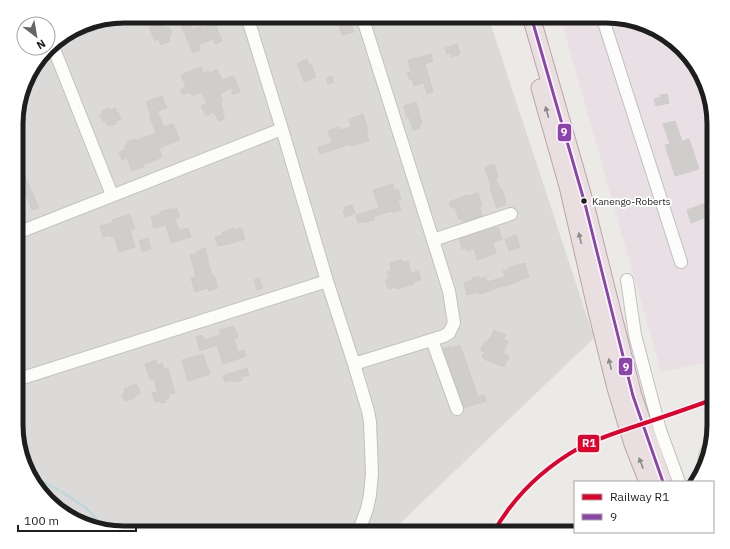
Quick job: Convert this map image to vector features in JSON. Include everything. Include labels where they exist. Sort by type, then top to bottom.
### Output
[{"type":"highway","points":[[522,23],[568,186],[599,322],[616,388],[627,399]]},
{"type":"highway","points":[[533,23],[585,204],[627,399],[647,438],[663,481]]},
{"type":"highway","points":[[647,438],[648,481]]},
{"type":"street","points":[[249,23],[368,411],[370,422],[372,473],[367,509],[360,526]]},
{"type":"street","points":[[354,364],[444,336],[449,333],[454,323],[449,291],[434,240],[364,23]]},
{"type":"street","points":[[604,23],[681,262]]},
{"type":"street","points":[[56,54],[112,195]]},
{"type":"street","points":[[23,231],[282,129]]},
{"type":"street","points":[[434,240],[512,214]]},
{"type":"street","points":[[627,280],[634,335],[654,412],[647,438],[678,481]]},
{"type":"street","points":[[23,378],[327,281]]},
{"type":"street","points":[[432,340],[456,409]]},
{"type":"shaded area","points":[[490,23],[594,338],[397,526],[117,526],[91,521],[73,513],[57,501],[44,487],[33,470],[26,451],[23,432],[23,124],[28,91],[36,73],[48,57],[56,56],[56,49],[73,36],[91,28],[110,24]]},
{"type":"shaded area","points":[[562,23],[613,23],[632,26],[657,36],[678,52],[694,73],[702,91],[707,124],[707,362],[661,372]]},
{"type":"building","points":[[150,23],[164,23],[166,28],[169,27],[172,33],[169,36],[170,41],[161,45],[158,39],[155,41],[149,27],[151,27]]},
{"type":"building","points":[[180,23],[190,23],[193,29],[201,26],[202,28],[215,23],[222,41],[215,44],[213,39],[198,45],[200,50],[193,53]]},
{"type":"building","points":[[351,23],[354,32],[342,35],[339,26]]},
{"type":"building","points":[[457,44],[460,54],[452,57],[451,53],[447,54],[445,48]]},
{"type":"building","points":[[431,54],[433,60],[432,62],[425,64],[433,92],[427,94],[424,83],[414,86],[412,79],[410,80],[407,73],[411,72],[408,60]]},
{"type":"building","points":[[307,59],[309,65],[311,64],[316,77],[304,82],[297,64]]},
{"type":"building","points":[[201,67],[204,73],[208,71],[210,73],[217,69],[222,80],[234,76],[240,92],[233,95],[231,88],[220,94],[223,100],[220,101],[224,112],[222,113],[225,118],[219,121],[214,112],[206,116],[201,106],[207,103],[201,92],[192,96],[190,92],[183,95],[180,90],[186,87],[181,75]]},
{"type":"building","points":[[332,76],[334,82],[328,84],[326,78]]},
{"type":"building","points":[[667,94],[669,103],[656,106],[654,99],[661,97],[660,95]]},
{"type":"building","points":[[162,96],[167,108],[157,111],[164,127],[173,124],[180,140],[159,148],[162,157],[132,171],[127,158],[122,160],[119,152],[126,149],[124,146],[128,144],[127,142],[135,139],[135,141],[156,133],[146,102]]},
{"type":"building","points":[[416,102],[422,124],[419,124],[420,128],[413,130],[409,117],[407,118],[404,106]]},
{"type":"building","points":[[109,108],[110,110],[115,108],[121,119],[115,122],[116,124],[110,126],[103,121],[100,114],[103,113],[102,111]]},
{"type":"building","points":[[363,114],[369,141],[351,146],[351,144],[320,154],[318,147],[332,143],[328,131],[339,127],[340,130],[351,127],[349,119]]},
{"type":"building","points":[[675,121],[682,141],[689,139],[699,169],[675,176],[665,145],[670,144],[663,124]]},
{"type":"building","points":[[494,164],[498,177],[496,178],[500,189],[502,189],[506,202],[504,202],[505,205],[497,208],[485,167]]},
{"type":"building","points":[[23,172],[39,208],[32,210],[26,195],[25,196],[23,192]]},
{"type":"building","points":[[393,184],[394,190],[398,189],[401,199],[398,200],[401,210],[375,216],[373,217],[374,220],[358,223],[356,215],[379,208],[373,190]]},
{"type":"building","points":[[478,193],[482,206],[480,207],[482,216],[463,222],[462,219],[459,220],[455,207],[451,208],[449,202]]},
{"type":"building","points":[[707,203],[707,217],[691,223],[687,210]]},
{"type":"building","points":[[352,205],[355,213],[345,217],[343,210],[345,210],[344,207]]},
{"type":"building","points":[[172,208],[173,210],[177,209],[180,217],[175,219],[179,230],[188,228],[191,237],[171,243],[166,225],[154,228],[151,217]]},
{"type":"building","points":[[130,214],[135,229],[130,230],[135,247],[119,252],[114,236],[110,237],[109,235],[103,237],[100,226],[113,223],[112,220]]},
{"type":"building","points":[[498,227],[502,239],[493,243],[496,253],[477,260],[474,249],[467,251],[465,248],[462,249],[459,239]]},
{"type":"building","points":[[234,228],[234,230],[242,228],[245,239],[218,246],[215,237],[223,235],[222,233]]},
{"type":"building","points":[[516,235],[520,247],[509,251],[505,239]]},
{"type":"building","points":[[148,238],[151,249],[142,252],[139,241]]},
{"type":"building","points":[[205,248],[212,276],[214,275],[218,288],[209,291],[208,288],[195,292],[191,278],[196,277],[190,255],[198,253],[197,251]]},
{"type":"building","points":[[401,260],[403,263],[408,261],[411,273],[418,271],[421,280],[413,282],[414,284],[396,289],[395,287],[388,289],[385,280],[389,279],[387,272],[391,271],[390,263]]},
{"type":"building","points":[[525,263],[529,277],[490,291],[467,295],[464,282],[473,280],[472,278],[479,276],[479,279],[486,277],[487,282],[505,277],[503,271],[510,269],[509,267]]},
{"type":"building","points":[[259,278],[263,288],[257,290],[254,280]]},
{"type":"building","points":[[234,326],[238,337],[234,338],[238,352],[244,350],[246,356],[223,364],[217,345],[200,351],[196,337],[202,335],[204,340],[220,335],[220,330]]},
{"type":"building","points":[[494,330],[506,335],[503,339],[508,342],[503,353],[509,356],[504,367],[484,359],[482,357],[485,352],[480,350],[485,341],[487,342],[489,338],[490,339]]},
{"type":"building","points":[[460,345],[478,397],[484,395],[486,401],[464,408],[443,349],[449,346],[450,348]]},
{"type":"building","points":[[203,354],[210,374],[188,381],[182,360]]},
{"type":"building","points":[[156,360],[157,365],[162,363],[164,369],[168,368],[175,393],[168,395],[169,398],[165,399],[166,402],[160,403],[159,401],[155,402],[152,393],[157,392],[154,379],[150,380],[145,364]]},
{"type":"building","points":[[247,368],[249,375],[241,377],[242,380],[237,382],[233,382],[233,380],[231,380],[225,382],[223,376]]},
{"type":"building","points":[[136,384],[140,394],[134,396],[135,398],[124,401],[122,394],[125,393],[124,389]]},
{"type":"waterway","points":[[38,479],[59,490]]},
{"type":"waterway","points":[[62,492],[86,508],[101,523]]},
{"type":"waterway","points":[[268,526],[281,526]]},
{"type":"rail line","name":"R1","points":[[497,526],[510,507],[530,484],[553,465],[579,448],[606,436],[707,401]]},
{"type":"transit line","name":"9","points":[[533,23],[585,204],[633,396],[663,481]]},
{"type":"place","name":"Kanengo-Roberts","points":[[584,201]]}]
